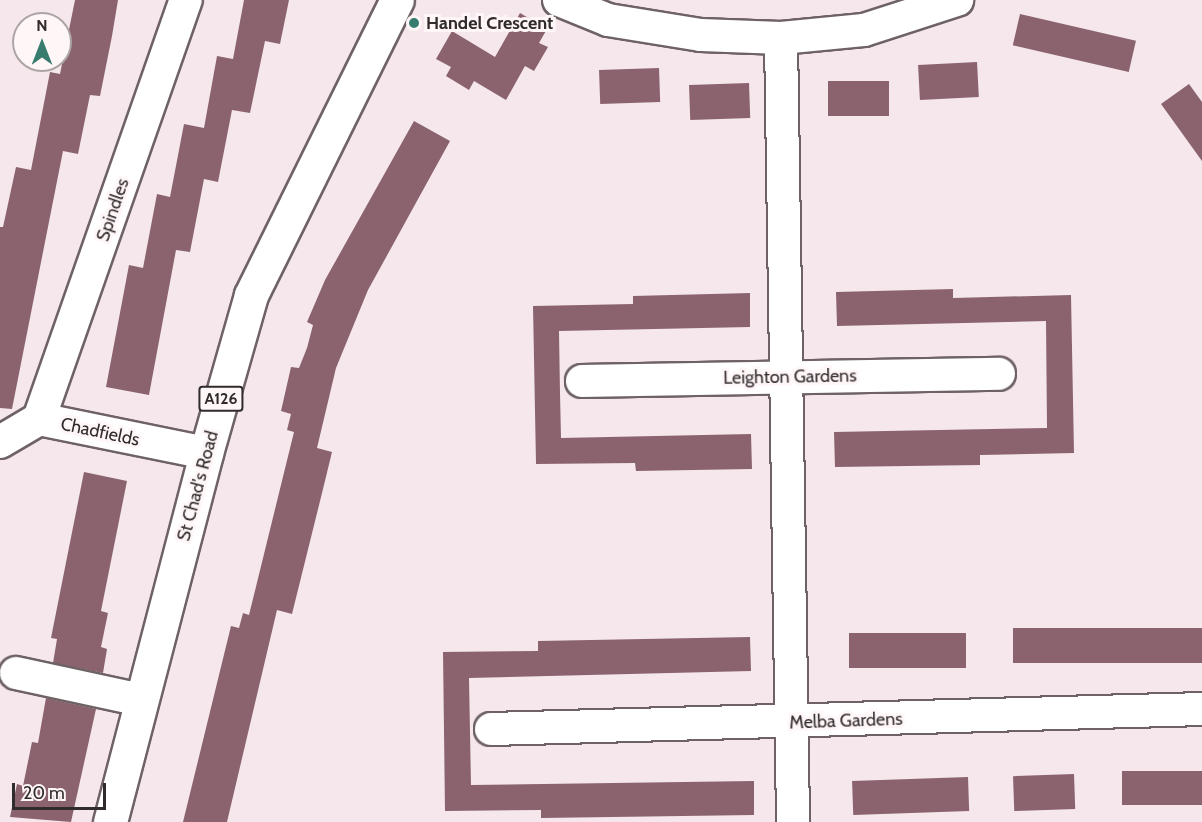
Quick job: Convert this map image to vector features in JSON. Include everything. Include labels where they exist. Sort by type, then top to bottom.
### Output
[{"type":"main road","name":"St Chad's Road","points":[[110,822],[206,453],[251,295],[315,158],[397,0]]},
{"type":"street","name":"Spindles","points":[[39,419],[186,0]]},
{"type":"street","points":[[560,0],[608,20],[701,35],[781,38],[864,30],[957,0]]},
{"type":"street","points":[[781,38],[793,822]]},
{"type":"street","name":"Leighton Gardens","points":[[582,381],[999,374]]},
{"type":"street","name":"Chadfields","points":[[0,442],[39,419],[206,453]]},
{"type":"street","points":[[16,673],[141,700]]},
{"type":"street","name":"Melba Gardens","points":[[491,729],[791,723],[1202,709]]},
{"type":"building","points":[[75,0],[118,0],[100,96],[90,95],[78,154],[63,151],[12,409],[0,408],[0,227],[3,227],[16,167],[31,170],[50,72],[60,74],[60,72],[72,72],[72,15]]},
{"type":"building","points":[[244,0],[289,0],[280,44],[265,41],[250,113],[232,110],[218,182],[204,179],[190,252],[176,250],[149,395],[106,387],[129,265],[143,268],[157,194],[170,197],[184,124],[204,128],[217,56],[233,59]]},
{"type":"building","points":[[520,13],[547,29],[539,43],[548,47],[534,71],[525,66],[506,100],[474,81],[469,90],[446,76],[451,67],[436,59],[452,31],[495,57]]},
{"type":"building","points":[[1020,14],[1136,41],[1129,72],[1013,45]]},
{"type":"building","points":[[977,62],[979,97],[920,100],[918,65]]},
{"type":"building","points":[[659,68],[660,102],[600,104],[599,70]]},
{"type":"building","points":[[828,81],[889,81],[889,116],[828,116]]},
{"type":"building","points":[[749,83],[750,118],[690,120],[689,85]]},
{"type":"building","points":[[1189,84],[1202,102],[1202,161],[1161,104]]},
{"type":"building","points":[[414,121],[450,141],[368,290],[336,368],[317,448],[332,452],[292,614],[277,610],[227,822],[183,822],[231,626],[239,628],[243,613],[249,615],[294,432],[287,430],[291,414],[281,411],[291,367],[299,368],[307,348],[313,325],[307,322],[325,280]]},
{"type":"building","points":[[953,289],[953,298],[1071,295],[1074,453],[980,455],[980,465],[835,467],[834,432],[1047,428],[1046,321],[837,326],[836,292]]},
{"type":"building","points":[[750,293],[750,327],[559,331],[561,438],[751,434],[752,469],[636,471],[635,463],[536,464],[533,306],[633,304],[633,296]]},
{"type":"building","points":[[84,472],[127,481],[101,611],[108,613],[101,647],[107,649],[103,673],[53,663],[57,639],[51,638]]},
{"type":"building","points":[[1013,628],[1202,628],[1202,663],[1013,663]]},
{"type":"building","points":[[849,633],[966,633],[966,668],[849,668]]},
{"type":"building","points":[[750,637],[751,671],[469,678],[471,785],[754,781],[754,815],[541,818],[541,810],[445,811],[443,652],[538,651],[538,641]]},
{"type":"building","points":[[46,698],[96,709],[71,822],[10,817],[17,784],[23,786],[32,742],[38,743]]},
{"type":"building","points":[[1122,771],[1202,771],[1202,805],[1122,805]]},
{"type":"building","points":[[1074,774],[1075,809],[1014,811],[1013,776]]},
{"type":"building","points":[[968,777],[969,811],[853,815],[852,781]]},
{"type":"place","name":"Handel Crescent","points":[[414,23]]}]
